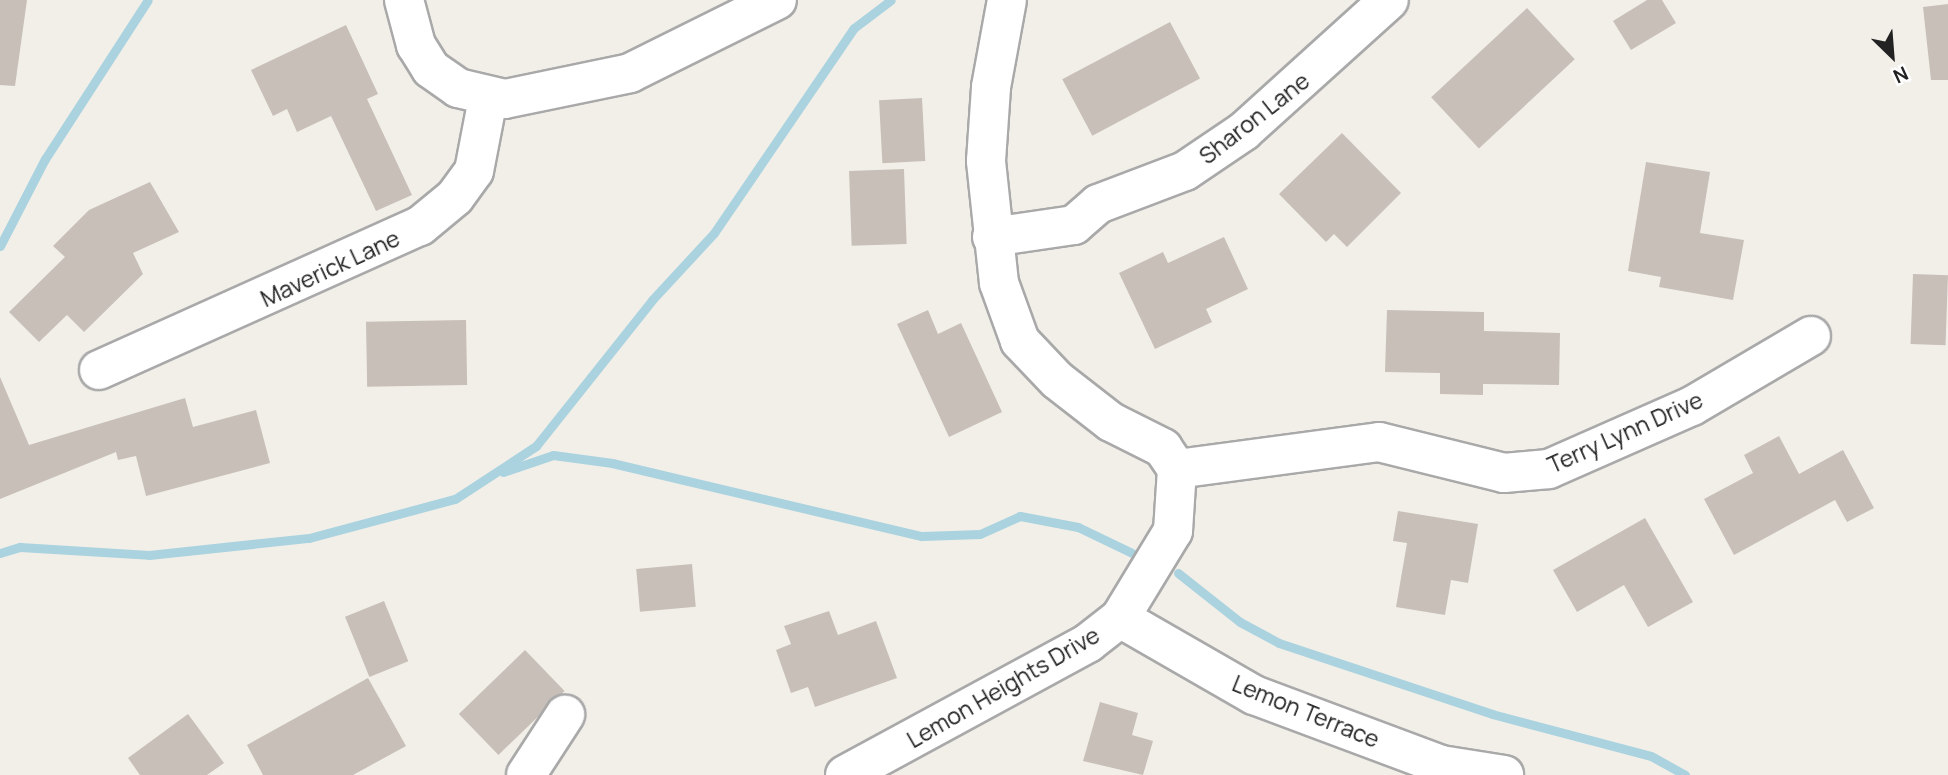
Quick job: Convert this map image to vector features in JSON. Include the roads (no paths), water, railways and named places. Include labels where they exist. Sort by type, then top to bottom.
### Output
[{"type":"street","points":[[404,0],[416,45],[431,69],[458,88],[488,97],[525,99],[630,73],[777,0]]},
{"type":"street","points":[[1007,0],[990,87],[991,224],[999,283],[1020,341],[1111,422],[1163,448],[1177,469]]},
{"type":"street","name":"Sharon Lane","points":[[991,224],[1074,225],[1098,204],[1185,171],[1244,131],[1389,0]]},
{"type":"street","name":"Maverick Lane","points":[[99,370],[420,226],[456,197],[474,171],[488,97]]},
{"type":"street","name":"Terry Lynn Drive","points":[[1177,469],[1379,442],[1492,471],[1549,469],[1692,406],[1811,336]]},
{"type":"street","name":"Lemon Heights Drive","points":[[845,775],[1047,666],[1119,618],[1173,531],[1177,469]]},
{"type":"street","name":"Lemon Terrace","points":[[1119,618],[1254,695],[1441,765],[1504,775]]},
{"type":"street","points":[[526,775],[565,715]]},
{"type":"waterway","points":[[0,246],[45,159],[148,0]]},
{"type":"waterway","points":[[0,553],[20,547],[149,555],[309,538],[455,499],[536,446],[652,300],[714,233],[854,28],[891,0]]},
{"type":"waterway","points":[[503,472],[553,455],[612,463],[922,536],[980,534],[1020,516],[1078,527],[1132,553]]},
{"type":"waterway","points":[[1178,573],[1240,622],[1279,643],[1492,714],[1651,756],[1685,775]]}]
